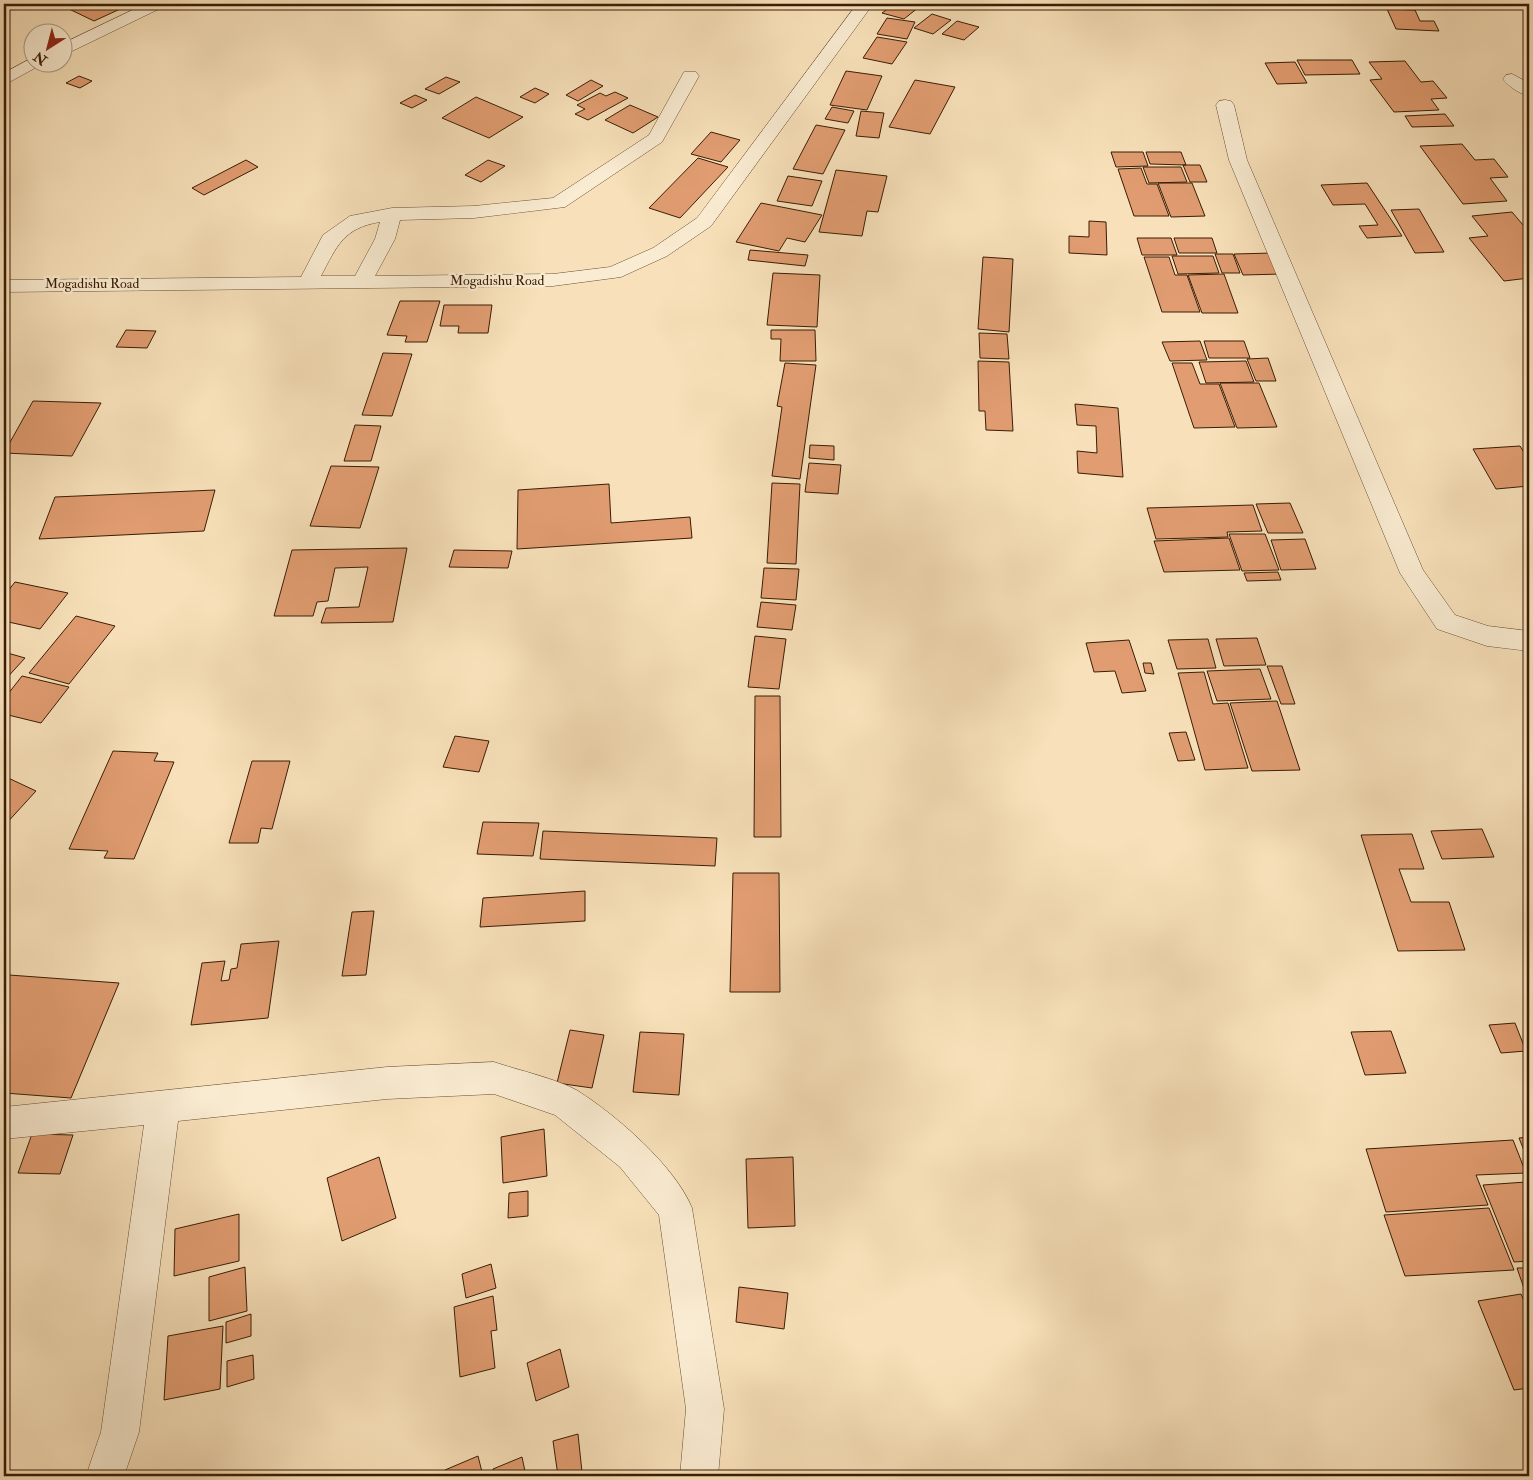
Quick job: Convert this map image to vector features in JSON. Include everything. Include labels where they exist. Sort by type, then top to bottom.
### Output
[{"type":"street","points":[[72,45],[157,4]]},
{"type":"street","name":"Mogadishu Road","points":[[4,286],[553,280],[614,273],[660,252],[704,222],[865,4]]},
{"type":"street","points":[[4,80],[22,70]]},
{"type":"street","points":[[308,282],[330,239],[357,220],[392,214],[474,212],[558,203],[656,138],[690,76]]},
{"type":"street","points":[[1512,79],[1529,91]]},
{"type":"street","points":[[1225,105],[1238,160],[1412,573],[1446,622],[1487,636],[1529,641]]},
{"type":"street","points":[[362,281],[386,239],[392,214]]},
{"type":"street","points":[[4,1123],[387,1083],[494,1078],[566,1102],[632,1156],[675,1208],[705,1409],[699,1476]]},
{"type":"street","points":[[105,1476],[120,1432],[163,1106]]},
{"type":"building","points":[[77,4],[131,4],[94,21],[67,8]]},
{"type":"building","points":[[894,4],[908,4],[919,7],[904,19],[882,13]]},
{"type":"building","points":[[1387,9],[1415,10],[1420,21],[1434,21],[1439,31],[1396,29]]},
{"type":"building","points":[[932,14],[951,20],[933,34],[914,28]]},
{"type":"building","points":[[887,18],[915,22],[907,39],[877,34]]},
{"type":"building","points":[[957,21],[979,27],[964,40],[942,34]]},
{"type":"building","points":[[877,37],[907,42],[892,64],[863,58]]},
{"type":"building","points":[[1297,60],[1352,60],[1360,74],[1305,75]]},
{"type":"building","points":[[1405,61],[1421,82],[1433,81],[1447,98],[1431,99],[1439,110],[1394,112],[1370,80],[1382,79],[1369,62]]},
{"type":"building","points":[[1295,62],[1307,83],[1277,84],[1265,63]]},
{"type":"building","points":[[846,71],[882,76],[867,110],[830,105]]},
{"type":"building","points":[[79,76],[92,81],[80,88],[66,83]]},
{"type":"building","points":[[446,77],[460,82],[439,94],[425,89]]},
{"type":"building","points":[[591,80],[603,86],[578,101],[566,95]]},
{"type":"building","points":[[915,80],[955,87],[930,134],[889,127]]},
{"type":"building","points":[[535,88],[549,94],[535,103],[520,97]]},
{"type":"building","points":[[615,92],[628,98],[588,120],[575,114],[585,109],[577,105],[600,93],[606,96]]},
{"type":"building","points":[[415,95],[427,100],[412,108],[400,103]]},
{"type":"building","points":[[476,97],[523,117],[489,138],[442,118]]},
{"type":"building","points":[[630,105],[658,117],[633,133],[605,120]]},
{"type":"building","points":[[832,107],[854,111],[848,123],[825,119]]},
{"type":"building","points":[[861,111],[884,113],[879,138],[856,136]]},
{"type":"building","points":[[1445,114],[1454,126],[1412,127],[1405,116]]},
{"type":"building","points":[[816,125],[845,130],[823,174],[793,169]]},
{"type":"building","points":[[711,132],[740,140],[721,162],[691,154]]},
{"type":"building","points":[[1462,144],[1475,160],[1494,159],[1508,177],[1490,178],[1507,201],[1463,204],[1420,146]]},
{"type":"building","points":[[1111,152],[1143,152],[1148,166],[1116,167]]},
{"type":"building","points":[[1146,152],[1181,152],[1186,165],[1150,164]]},
{"type":"building","points":[[698,158],[728,167],[680,218],[649,208]]},
{"type":"building","points":[[246,160],[258,167],[204,195],[192,188]]},
{"type":"building","points":[[488,160],[505,166],[481,182],[465,175]]},
{"type":"building","points":[[1183,165],[1200,165],[1207,182],[1190,182]]},
{"type":"building","points":[[1143,167],[1181,167],[1187,182],[1149,183]]},
{"type":"building","points":[[1141,168],[1147,184],[1157,184],[1169,216],[1134,216],[1118,169]]},
{"type":"building","points":[[836,170],[887,176],[878,212],[867,211],[862,236],[819,232]]},
{"type":"building","points":[[788,176],[822,181],[812,206],[777,201]]},
{"type":"building","points":[[1158,183],[1192,183],[1205,216],[1171,217]]},
{"type":"building","points":[[1367,183],[1402,236],[1367,238],[1359,226],[1378,225],[1365,204],[1333,205],[1321,185]]},
{"type":"building","points":[[761,203],[822,215],[805,242],[787,238],[779,251],[736,242]]},
{"type":"building","points":[[1419,209],[1444,252],[1415,253],[1391,210]]},
{"type":"building","points":[[1512,212],[1529,232],[1529,278],[1504,281],[1469,238],[1488,236],[1472,216]]},
{"type":"building","points":[[1089,221],[1106,222],[1107,255],[1069,253],[1069,236],[1089,237]]},
{"type":"building","points":[[1137,238],[1171,238],[1177,255],[1142,255]]},
{"type":"building","points":[[1174,238],[1212,238],[1217,253],[1179,253]]},
{"type":"building","points":[[750,250],[808,255],[805,266],[748,260]]},
{"type":"building","points":[[1274,253],[1283,274],[1243,275],[1234,254]]},
{"type":"building","points":[[1215,254],[1233,254],[1240,273],[1222,273]]},
{"type":"building","points":[[1172,256],[1213,256],[1219,273],[1178,274]]},
{"type":"building","points":[[983,257],[1013,259],[1009,332],[978,329]]},
{"type":"building","points":[[1144,257],[1169,257],[1175,275],[1187,275],[1200,312],[1162,312]]},
{"type":"building","points":[[773,273],[820,275],[817,327],[767,325]]},
{"type":"building","points":[[1224,274],[1238,313],[1202,313],[1188,275]]},
{"type":"building","points":[[400,301],[440,301],[427,342],[405,342],[407,336],[387,335]]},
{"type":"building","points":[[444,305],[492,305],[488,333],[458,333],[459,326],[440,326]]},
{"type":"building","points":[[126,330],[156,331],[147,348],[116,347]]},
{"type":"building","points":[[771,330],[815,330],[816,361],[780,361],[781,339],[771,339]]},
{"type":"building","points":[[979,333],[1007,334],[1009,359],[980,358]]},
{"type":"building","points":[[1200,341],[1207,360],[1170,361],[1162,342]]},
{"type":"building","points":[[1204,341],[1244,341],[1250,358],[1209,358]]},
{"type":"building","points":[[383,353],[412,354],[392,416],[362,415]]},
{"type":"building","points":[[1268,358],[1276,381],[1256,381],[1247,359]]},
{"type":"building","points":[[978,361],[1009,362],[1013,431],[986,430],[985,411],[979,411]]},
{"type":"building","points":[[1246,361],[1254,382],[1206,383],[1199,362]]},
{"type":"building","points":[[785,363],[816,365],[800,479],[772,476],[782,407],[777,406]]},
{"type":"building","points":[[1172,363],[1192,363],[1200,384],[1219,384],[1235,427],[1194,428]]},
{"type":"building","points":[[1220,383],[1259,383],[1277,427],[1237,428]]},
{"type":"building","points":[[33,401],[101,403],[72,456],[4,453]]},
{"type":"building","points":[[1075,404],[1118,408],[1123,477],[1078,473],[1077,451],[1097,453],[1096,426],[1077,425]]},
{"type":"building","points":[[355,425],[381,426],[371,461],[344,461]]},
{"type":"building","points":[[810,445],[834,446],[834,460],[809,458]]},
{"type":"building","points":[[1520,446],[1529,460],[1529,486],[1496,489],[1473,449]]},
{"type":"building","points":[[809,463],[841,465],[838,494],[805,492]]},
{"type":"building","points":[[331,466],[379,467],[360,528],[310,526]]},
{"type":"building","points":[[772,483],[800,484],[796,564],[767,563]]},
{"type":"building","points":[[609,484],[611,523],[690,517],[692,538],[517,549],[518,490]]},
{"type":"building","points":[[215,490],[204,531],[39,539],[55,497]]},
{"type":"building","points":[[1290,503],[1303,533],[1268,533],[1256,504]]},
{"type":"building","points":[[1253,505],[1262,531],[1227,532],[1228,537],[1156,539],[1147,508]]},
{"type":"building","points":[[1229,534],[1265,534],[1279,570],[1242,571]]},
{"type":"building","points":[[1229,538],[1240,570],[1164,572],[1154,541]]},
{"type":"building","points":[[1305,539],[1316,569],[1281,570],[1271,540]]},
{"type":"building","points":[[407,548],[393,622],[321,623],[326,608],[359,607],[368,567],[335,568],[328,601],[317,602],[313,616],[274,616],[292,550]]},
{"type":"building","points":[[454,550],[512,551],[508,568],[449,567]]},
{"type":"building","points":[[764,568],[799,569],[796,600],[761,598]]},
{"type":"building","points":[[1278,572],[1281,580],[1247,581],[1244,573]]},
{"type":"building","points":[[15,582],[68,593],[40,629],[4,621],[4,596]]},
{"type":"building","points":[[761,602],[796,605],[792,630],[757,627]]},
{"type":"building","points":[[76,616],[115,626],[69,684],[29,673]]},
{"type":"building","points":[[755,636],[786,639],[779,689],[748,687]]},
{"type":"building","points":[[1257,638],[1266,665],[1224,666],[1216,639]]},
{"type":"building","points":[[1208,639],[1216,668],[1177,669],[1168,640]]},
{"type":"building","points":[[1129,640],[1146,691],[1122,693],[1115,671],[1094,672],[1086,643]]},
{"type":"building","points":[[4,652],[25,658],[4,681]]},
{"type":"building","points":[[1143,663],[1151,663],[1154,674],[1145,673]]},
{"type":"building","points":[[1267,666],[1282,666],[1295,704],[1281,704]]},
{"type":"building","points":[[1260,669],[1271,699],[1217,701],[1207,671]]},
{"type":"building","points":[[1204,672],[1213,704],[1228,703],[1248,768],[1205,770],[1178,673]]},
{"type":"building","points":[[22,676],[69,687],[41,723],[4,714],[4,699]]},
{"type":"building","points":[[755,696],[780,696],[781,837],[754,837]]},
{"type":"building","points":[[1277,701],[1300,770],[1252,771],[1230,703]]},
{"type":"building","points":[[1186,732],[1195,760],[1178,761],[1169,733]]},
{"type":"building","points":[[455,736],[489,741],[479,772],[443,767]]},
{"type":"building","points":[[113,751],[158,753],[154,761],[174,762],[134,859],[104,858],[108,851],[69,849]]},
{"type":"building","points":[[252,761],[290,761],[272,829],[261,828],[258,843],[229,843]]},
{"type":"building","points":[[4,776],[36,791],[4,826]]},
{"type":"building","points":[[483,822],[539,823],[533,856],[477,854]]},
{"type":"building","points":[[1482,829],[1494,857],[1442,859],[1431,831]]},
{"type":"building","points":[[543,831],[717,838],[715,866],[540,859]]},
{"type":"building","points":[[1412,834],[1424,869],[1399,869],[1411,902],[1449,902],[1465,950],[1398,951],[1361,835]]},
{"type":"building","points":[[733,873],[779,873],[780,992],[730,992]]},
{"type":"building","points":[[585,891],[585,921],[480,927],[483,898]]},
{"type":"building","points":[[374,911],[366,975],[342,976],[352,912]]},
{"type":"building","points":[[279,941],[268,1018],[191,1025],[202,963],[225,961],[221,981],[229,980],[231,969],[237,968],[241,944]]},
{"type":"building","points":[[9,975],[119,983],[71,1098],[4,1093],[4,987]]},
{"type":"building","points":[[1515,1023],[1526,1051],[1501,1053],[1489,1025]]},
{"type":"building","points":[[570,1030],[604,1035],[592,1088],[557,1083]]},
{"type":"building","points":[[1391,1031],[1406,1073],[1365,1075],[1351,1032]]},
{"type":"building","points":[[640,1032],[684,1034],[679,1095],[633,1092]]},
{"type":"building","points":[[544,1129],[547,1176],[503,1183],[501,1137]]},
{"type":"building","points":[[32,1134],[73,1135],[60,1174],[18,1173]]},
{"type":"building","points":[[1529,1137],[1529,1163],[1519,1138]]},
{"type":"building","points":[[1513,1140],[1526,1173],[1476,1175],[1488,1205],[1386,1212],[1366,1149]]},
{"type":"building","points":[[379,1157],[396,1218],[342,1241],[327,1178]]},
{"type":"building","points":[[793,1157],[795,1226],[748,1228],[746,1159]]},
{"type":"building","points":[[1526,1182],[1529,1190],[1529,1261],[1514,1262],[1483,1185]]},
{"type":"building","points":[[528,1191],[528,1216],[508,1218],[509,1193]]},
{"type":"building","points":[[1489,1208],[1514,1270],[1405,1276],[1384,1215]]},
{"type":"building","points":[[239,1214],[239,1261],[174,1276],[175,1229]]},
{"type":"building","points":[[491,1264],[496,1288],[466,1298],[462,1274]]},
{"type":"building","points":[[245,1267],[247,1311],[209,1321],[209,1277]]},
{"type":"building","points":[[1517,1268],[1529,1268],[1529,1303]]},
{"type":"building","points":[[739,1287],[788,1293],[784,1329],[736,1322]]},
{"type":"building","points":[[1521,1294],[1529,1313],[1529,1388],[1514,1390],[1478,1301]]},
{"type":"building","points":[[493,1296],[497,1330],[491,1331],[495,1368],[460,1377],[454,1307]]},
{"type":"building","points":[[251,1314],[251,1336],[226,1343],[226,1322]]},
{"type":"building","points":[[223,1326],[220,1389],[164,1400],[168,1336]]},
{"type":"building","points":[[560,1349],[569,1387],[536,1401],[527,1363]]},
{"type":"building","points":[[253,1355],[254,1379],[227,1387],[227,1361]]},
{"type":"building","points":[[578,1434],[582,1472],[558,1476],[553,1441]]},
{"type":"building","points":[[478,1456],[483,1476],[447,1476],[445,1470]]},
{"type":"building","points":[[522,1457],[526,1476],[494,1476],[493,1469]]}]
